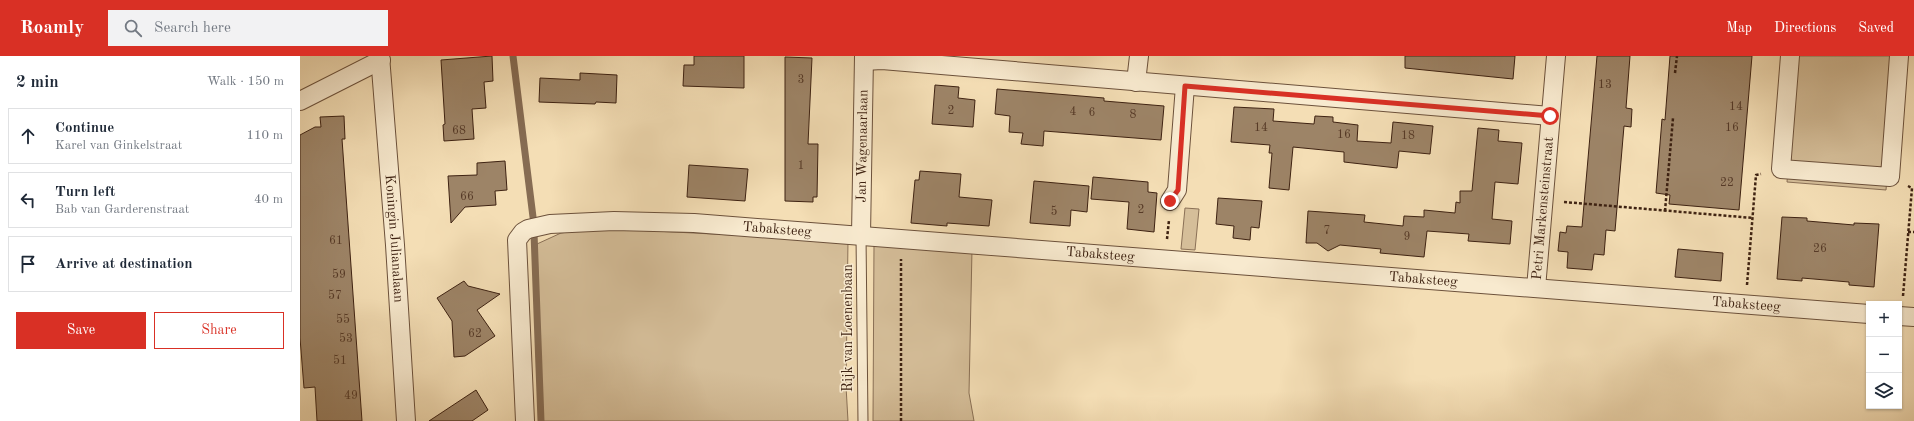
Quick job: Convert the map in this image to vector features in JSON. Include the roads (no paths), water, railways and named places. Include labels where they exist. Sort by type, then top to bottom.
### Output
[{"type":"street","points":[[1136,82],[1139,56]]},
{"type":"street","name":"Petri Markensteinstraat","points":[[1536,288],[1556,56]]},
{"type":"street","points":[[1790,56],[1781,169],[1890,177],[1899,56]]},
{"type":"street","points":[[300,101],[381,58]]},
{"type":"street","name":"Koningin Julianalaan","points":[[381,58],[406,421]]},
{"type":"street","points":[[864,58],[1550,116]]},
{"type":"street","name":"Jan Wagenaarlaan","points":[[861,235],[864,58]]},
{"type":"street","points":[[1170,201],[1178,190],[1185,86]]},
{"type":"street","name":"Tabaksteeg","points":[[525,421],[517,245],[519,236],[528,229],[550,224],[650,221],[861,235],[1866,314]]},
{"type":"lane","name":"Rijk van Loenenbaan","points":[[861,235],[863,421]]},
{"type":"waterway","points":[[513,56],[533,217]]},
{"type":"waterway","points":[[534,233],[541,421]]}]
